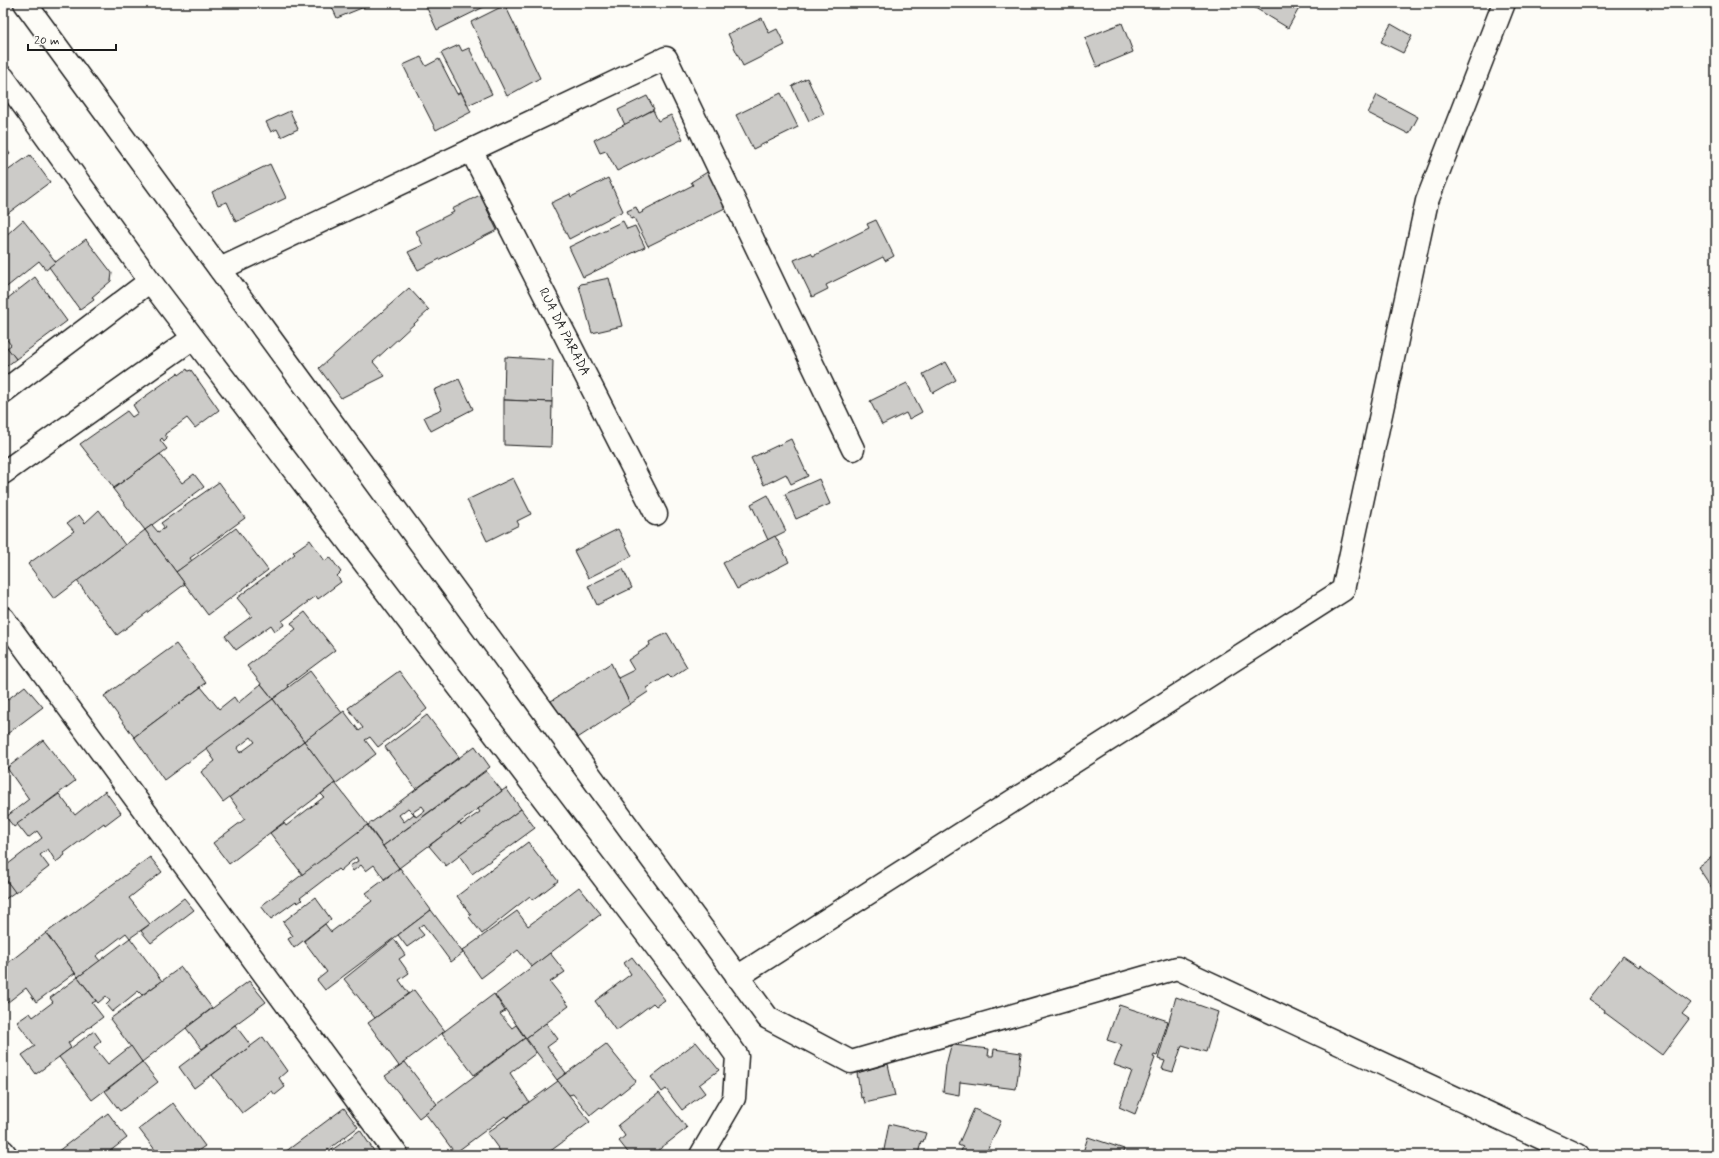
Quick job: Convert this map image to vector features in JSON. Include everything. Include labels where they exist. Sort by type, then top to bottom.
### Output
[{"type":"street","points":[[25,3],[768,1018],[851,1062],[1177,968],[1578,1155]]},
{"type":"street","points":[[737,977],[1342,590],[1428,201],[1504,3]]},
{"type":"street","points":[[220,269],[666,58],[854,449]]},
{"type":"street","points":[[3,77],[150,281],[702,1007],[737,1056],[734,1098],[701,1155]]},
{"type":"street","name":"RUA DA PARADA","points":[[471,150],[656,514]]},
{"type":"street","points":[[3,392],[150,281]]},
{"type":"street","points":[[3,473],[193,338]]},
{"type":"street","points":[[3,618],[397,1155]]},
{"type":"street","points":[[3,1151],[6,1155]]},
{"type":"building","points":[[330,3],[374,3],[337,18]]},
{"type":"building","points":[[492,3],[437,30],[425,4]]},
{"type":"building","points":[[1247,3],[1302,3],[1288,28]]},
{"type":"building","points":[[505,5],[540,78],[507,96],[471,22]]},
{"type":"building","points":[[762,18],[769,33],[777,29],[785,45],[743,66],[728,34]]},
{"type":"building","points":[[1122,23],[1133,52],[1097,67],[1085,38]]},
{"type":"building","points":[[1391,24],[1412,36],[1403,53],[1381,42]]},
{"type":"building","points":[[459,45],[462,51],[469,48],[492,94],[468,105],[441,53]]},
{"type":"building","points":[[421,57],[426,66],[439,59],[457,94],[461,92],[471,112],[436,130],[403,65]]},
{"type":"building","points":[[807,78],[824,114],[809,121],[792,86]]},
{"type":"building","points":[[781,93],[798,127],[753,149],[736,115]]},
{"type":"building","points":[[1377,95],[1418,117],[1409,134],[1368,113]]},
{"type":"building","points":[[647,96],[654,109],[625,125],[618,110]]},
{"type":"building","points":[[653,110],[658,121],[671,115],[683,139],[617,171],[606,151],[600,153],[594,140]]},
{"type":"building","points":[[290,111],[298,129],[281,137],[277,129],[271,132],[266,122]]},
{"type":"building","points":[[3,144],[10,154],[3,159]]},
{"type":"building","points":[[30,155],[50,182],[3,217],[3,174]]},
{"type":"building","points":[[270,164],[286,198],[236,222],[227,202],[218,205],[212,192]]},
{"type":"building","points":[[709,171],[727,207],[648,246],[634,218],[631,219],[627,211],[636,207],[639,214],[643,212],[642,211],[693,185],[691,182]]},
{"type":"building","points":[[608,178],[623,211],[569,239],[551,203],[570,194],[571,197]]},
{"type":"building","points":[[480,195],[497,230],[418,270],[408,252],[423,245],[416,231],[454,212],[452,209]]},
{"type":"building","points":[[23,220],[56,262],[46,270],[39,261],[3,290],[3,238]]},
{"type":"building","points":[[876,220],[894,256],[885,261],[883,257],[826,285],[828,289],[812,297],[794,260],[811,253],[813,256],[869,228],[867,224]]},
{"type":"building","points":[[623,221],[627,229],[635,226],[645,247],[583,277],[569,247]]},
{"type":"building","points":[[86,239],[112,273],[111,281],[92,297],[94,300],[80,310],[49,267]]},
{"type":"building","points":[[35,277],[67,321],[16,359],[7,348],[11,345],[3,335],[3,302]]},
{"type":"building","points":[[609,278],[622,326],[592,333],[579,286],[581,284]]},
{"type":"building","points":[[409,288],[429,310],[373,362],[385,376],[341,398],[319,368]]},
{"type":"building","points":[[3,342],[16,359],[3,369]]},
{"type":"building","points":[[505,357],[553,360],[552,402],[504,400]]},
{"type":"building","points":[[946,362],[956,380],[933,393],[923,374]]},
{"type":"building","points":[[187,369],[188,371],[191,370],[219,410],[195,428],[187,418],[165,434],[167,438],[164,441],[162,438],[160,440],[167,449],[114,488],[80,444],[127,411],[132,417],[138,413],[133,405],[178,373],[179,375]]},
{"type":"building","points":[[459,379],[473,409],[431,431],[424,417],[442,409],[434,390]]},
{"type":"building","points":[[907,383],[922,412],[909,419],[906,413],[882,425],[870,401]]},
{"type":"building","points":[[504,400],[552,402],[551,447],[504,445]]},
{"type":"building","points":[[791,439],[808,476],[791,484],[786,474],[764,485],[751,458]]},
{"type":"building","points":[[160,454],[182,483],[194,474],[204,487],[145,530],[113,489]]},
{"type":"building","points":[[513,478],[531,514],[517,521],[519,525],[487,541],[467,500]]},
{"type":"building","points":[[819,479],[830,504],[796,519],[785,494]]},
{"type":"building","points":[[219,482],[245,518],[190,558],[192,561],[176,572],[145,530],[152,525],[158,532],[165,528],[161,523]]},
{"type":"building","points":[[768,495],[786,531],[768,540],[751,504]]},
{"type":"building","points":[[99,510],[125,545],[54,599],[28,564],[74,531],[67,523],[79,515],[85,523]]},
{"type":"building","points":[[236,528],[268,570],[208,615],[176,572]]},
{"type":"building","points":[[618,529],[632,556],[588,578],[574,551]]},
{"type":"building","points":[[145,530],[185,584],[117,635],[77,581]]},
{"type":"building","points":[[775,536],[789,562],[737,589],[723,563]]},
{"type":"building","points":[[310,540],[325,561],[330,557],[341,572],[337,576],[341,582],[318,599],[316,596],[282,621],[284,625],[275,631],[271,625],[236,650],[225,636],[252,616],[237,598],[295,554],[293,552]]},
{"type":"building","points":[[623,569],[632,588],[597,605],[588,586]]},
{"type":"building","points":[[305,612],[335,650],[288,685],[289,687],[273,699],[247,666],[296,629],[291,623]]},
{"type":"building","points":[[667,633],[687,667],[671,678],[668,675],[647,688],[648,692],[630,704],[618,678],[634,670],[628,660],[650,645],[649,642]]},
{"type":"building","points":[[176,644],[206,683],[134,737],[104,696]]},
{"type":"building","points":[[611,663],[630,704],[576,739],[551,701]]},
{"type":"building","points":[[310,671],[342,713],[304,741],[273,699]]},
{"type":"building","points":[[399,671],[427,709],[378,747],[370,737],[365,740],[376,754],[335,784],[304,741],[344,711],[359,731],[363,728],[348,708]]},
{"type":"building","points":[[261,684],[273,699],[164,780],[134,737],[201,687],[219,709],[234,697],[238,703]]},
{"type":"building","points":[[25,686],[43,707],[3,737],[3,703]]},
{"type":"building","points":[[273,699],[304,741],[223,802],[201,772],[215,761],[206,748]],"holes":[[[251,737],[255,742],[240,753],[237,748]]]},
{"type":"building","points":[[427,715],[459,757],[416,789],[385,747]]},
{"type":"building","points":[[43,740],[75,781],[14,827],[6,817],[29,799],[7,768]]},
{"type":"building","points":[[304,741],[335,783],[229,864],[213,843],[245,819],[230,797]]},
{"type":"building","points":[[475,746],[490,767],[383,846],[368,825]],"holes":[[[422,806],[425,810],[416,817],[413,812]],[[408,808],[414,814],[404,822],[399,815]]]},
{"type":"building","points":[[486,771],[502,791],[399,868],[383,846]]},
{"type":"building","points":[[335,783],[368,825],[303,875],[270,833],[284,823],[286,826],[324,797],[321,794]]},
{"type":"building","points":[[506,788],[521,809],[446,866],[429,846],[459,823],[461,825],[480,812],[478,809]]},
{"type":"building","points":[[105,791],[121,813],[105,825],[104,823],[64,853],[65,855],[56,862],[48,849],[40,855],[49,867],[15,893],[3,876],[3,868],[42,838],[37,831],[28,838],[17,824],[59,794],[75,815]]},
{"type":"building","points":[[521,809],[535,828],[472,874],[459,855]]},
{"type":"building","points":[[367,825],[399,868],[384,879],[374,865],[366,871],[361,865],[353,871],[350,866],[358,861],[356,857],[340,871],[338,869],[300,898],[302,900],[298,903],[296,901],[271,919],[261,906]]},
{"type":"building","points":[[528,842],[558,881],[533,900],[530,896],[482,934],[469,917],[471,915],[457,896]]},
{"type":"building","points":[[1716,854],[1716,894],[1698,867]]},
{"type":"building","points":[[150,857],[162,872],[129,898],[150,924],[130,938],[126,933],[96,956],[100,961],[78,977],[46,933]]},
{"type":"building","points":[[400,868],[431,910],[325,990],[317,980],[327,972],[304,941],[325,924],[331,932],[372,901],[366,893]]},
{"type":"building","points":[[3,876],[15,892],[4,900],[3,898]]},
{"type":"building","points":[[579,887],[601,914],[532,967],[518,950],[481,978],[462,951],[517,911],[528,926]]},
{"type":"building","points":[[315,897],[331,919],[294,948],[288,939],[293,936],[283,922]]},
{"type":"building","points":[[184,898],[194,910],[151,943],[141,931]]},
{"type":"building","points":[[431,910],[463,953],[451,962],[423,924],[418,928],[424,935],[407,947],[398,935]]},
{"type":"building","points":[[46,933],[75,973],[36,1002],[26,988],[3,1006],[3,967]]},
{"type":"building","points":[[130,938],[162,981],[142,995],[138,991],[112,1012],[106,1005],[110,1001],[106,996],[98,1003],[78,977]]},
{"type":"building","points":[[394,939],[405,955],[399,959],[409,973],[399,980],[409,994],[375,1018],[344,979]]},
{"type":"building","points":[[550,953],[565,972],[550,982],[569,1006],[526,1038],[495,995]]},
{"type":"building","points":[[1623,956],[1639,967],[1640,965],[1691,1003],[1682,1014],[1689,1019],[1662,1055],[1589,999]]},
{"type":"building","points":[[632,957],[665,1000],[656,1006],[653,1003],[616,1031],[595,1001],[631,974],[624,963]]},
{"type":"building","points":[[181,967],[212,1008],[142,1062],[110,1019]]},
{"type":"building","points":[[78,977],[96,1001],[92,1003],[103,1017],[68,1043],[71,1048],[36,1074],[22,1055],[35,1046],[17,1022],[30,1013],[33,1017],[53,1002],[50,998]]},
{"type":"building","points":[[249,981],[266,1002],[202,1049],[186,1028]]},
{"type":"building","points":[[414,990],[445,1031],[399,1066],[368,1023]]},
{"type":"building","points":[[494,994],[505,1011],[500,1014],[512,1028],[516,1025],[525,1038],[474,1075],[442,1033]]},
{"type":"building","points":[[1176,997],[1218,1012],[1206,1052],[1182,1045],[1173,1072],[1162,1069],[1165,1061],[1158,1059]]},
{"type":"building","points":[[1119,1005],[1168,1021],[1157,1056],[1154,1055],[1153,1057],[1155,1058],[1150,1075],[1135,1114],[1119,1107],[1132,1071],[1114,1065],[1122,1045],[1107,1040]]},
{"type":"building","points":[[546,1023],[558,1039],[547,1047],[566,1073],[557,1080],[526,1038]]},
{"type":"building","points":[[235,1025],[251,1046],[194,1088],[179,1067]]},
{"type":"building","points":[[94,1031],[101,1041],[94,1047],[108,1064],[131,1046],[142,1062],[92,1100],[59,1057]]},
{"type":"building","points":[[263,1037],[287,1071],[279,1078],[285,1087],[275,1095],[272,1091],[242,1113],[212,1075]]},
{"type":"building","points":[[1716,1037],[1716,1051],[1711,1048]]},
{"type":"building","points":[[525,1038],[536,1053],[510,1073],[529,1102],[507,1118],[505,1116],[455,1153],[425,1113]]},
{"type":"building","points":[[696,1042],[719,1070],[699,1085],[705,1093],[682,1110],[666,1089],[662,1092],[651,1077]]},
{"type":"building","points":[[606,1044],[636,1081],[601,1109],[600,1107],[590,1115],[573,1094],[569,1095],[557,1080]]},
{"type":"building","points":[[951,1046],[989,1049],[988,1056],[993,1056],[994,1049],[1021,1053],[1016,1089],[960,1082],[959,1095],[943,1092],[946,1065]]},
{"type":"building","points":[[142,1062],[158,1082],[120,1111],[105,1091]]},
{"type":"building","points":[[405,1062],[437,1104],[419,1118],[385,1076]]},
{"type":"building","points":[[888,1064],[895,1096],[865,1103],[863,1097],[861,1098],[857,1073]]},
{"type":"building","points":[[558,1081],[590,1122],[545,1155],[503,1155],[487,1133]]},
{"type":"building","points":[[659,1093],[687,1128],[652,1155],[630,1155],[619,1141],[625,1136],[618,1125]]},
{"type":"building","points":[[173,1103],[205,1146],[192,1155],[159,1155],[139,1129]]},
{"type":"building","points":[[344,1108],[358,1127],[321,1155],[281,1155]]},
{"type":"building","points":[[974,1109],[1001,1121],[985,1155],[959,1155],[963,1147],[958,1145]]},
{"type":"building","points":[[108,1113],[127,1138],[105,1155],[53,1155]]},
{"type":"building","points":[[889,1124],[926,1133],[923,1142],[921,1141],[918,1155],[883,1155]]},
{"type":"building","points":[[360,1130],[374,1151],[368,1155],[325,1155]]},
{"type":"building","points":[[1088,1137],[1124,1149],[1122,1155],[1082,1155]]}]
